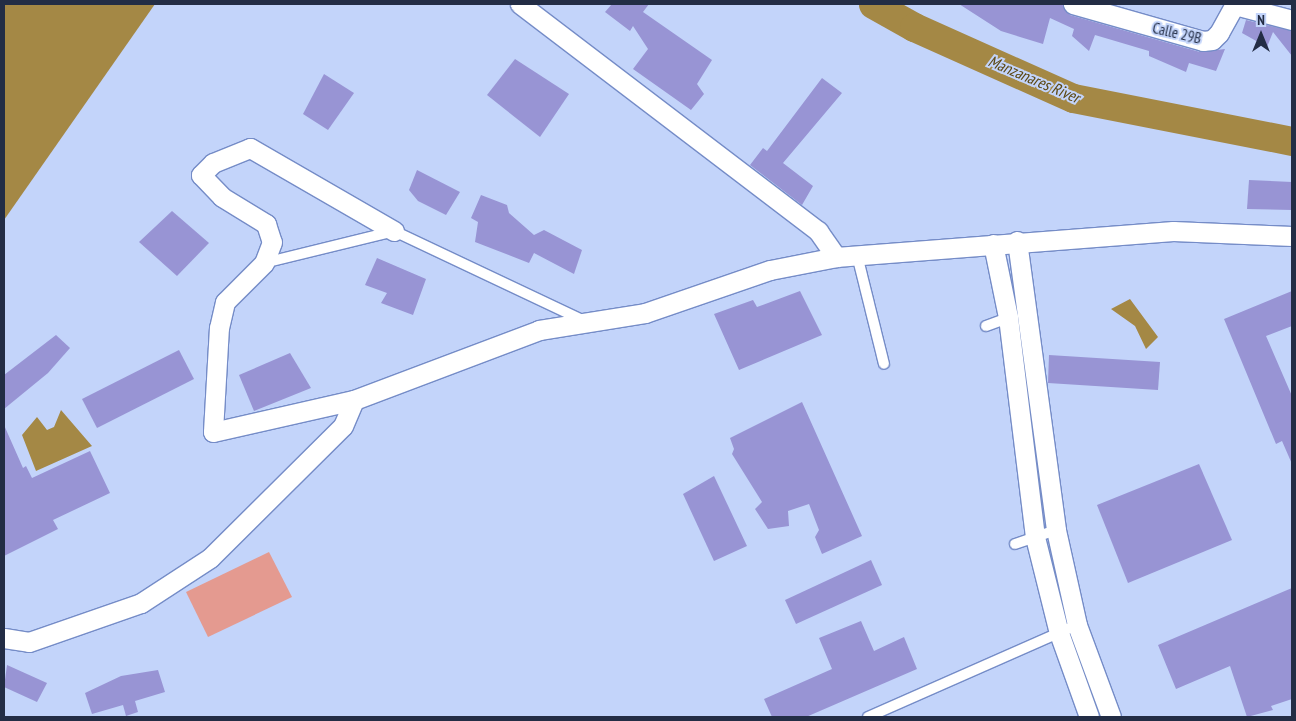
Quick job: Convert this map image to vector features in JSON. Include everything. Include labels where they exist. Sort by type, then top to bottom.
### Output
[{"type":"street","points":[[520,4],[818,231],[836,257]]},
{"type":"street","name":"Calle 29B","points":[[1073,4],[1203,41],[1212,40],[1219,33],[1235,4],[1292,20]]},
{"type":"street","points":[[394,231],[250,148],[214,163],[201,175],[222,197],[266,224],[272,242],[264,263],[225,302],[218,327],[213,432],[354,400],[539,330],[645,313],[770,270],[836,257],[1017,241],[1174,231],[1292,236]]},
{"type":"street","points":[[1017,241],[1017,316],[1035,537],[1059,633],[1077,688],[1089,717]]},
{"type":"street","points":[[993,244],[1017,316],[1056,530],[1077,625],[1111,717]]},
{"type":"street","points":[[4,638],[29,642],[141,603],[210,558],[343,426],[354,400]]},
{"type":"street","points":[[1077,688],[1096,680]]},
{"type":"lane","points":[[264,263],[394,231],[587,322]]},
{"type":"lane","points":[[857,255],[884,364]]},
{"type":"lane","points":[[986,326],[1017,316]]},
{"type":"lane","points":[[1015,544],[1056,530]]},
{"type":"lane","points":[[868,717],[1077,625]]},
{"type":"shaded area","points":[[4,4],[155,4],[4,220]]},
{"type":"shaded area","points":[[1130,299],[1158,337],[1146,349],[1135,326],[1111,309]]},
{"type":"shaded area","points":[[61,410],[92,446],[36,471],[22,435],[37,417],[47,430],[54,427]]},
{"type":"shaded area","points":[[269,552],[292,597],[208,637],[186,592]]},
{"type":"building","points":[[612,4],[649,4],[643,12],[712,60],[697,84],[704,94],[691,110],[633,69],[648,49],[633,26],[630,31],[605,12]]},
{"type":"building","points":[[959,4],[1062,4],[1070,15],[1200,52],[1225,49],[1216,71],[1189,63],[1186,72],[1149,56],[1149,51],[1095,35],[1089,51],[1072,36],[1074,29],[1050,18],[1043,44],[1001,31]]},
{"type":"building","points":[[1246,20],[1292,31],[1292,56],[1273,32],[1267,47],[1242,33]]},
{"type":"building","points":[[515,59],[569,94],[540,137],[487,95]]},
{"type":"building","points":[[324,74],[354,93],[328,130],[303,114]]},
{"type":"building","points":[[822,78],[842,93],[783,163],[813,186],[802,205],[750,165],[763,148],[767,151]]},
{"type":"building","points":[[417,170],[460,192],[446,215],[418,201],[409,190]]},
{"type":"building","points":[[1249,180],[1292,182],[1292,210],[1247,209]]},
{"type":"building","points":[[481,195],[507,205],[509,213],[534,235],[544,230],[582,250],[574,274],[534,253],[529,263],[475,242],[478,222],[471,218]]},
{"type":"building","points":[[172,211],[209,243],[177,276],[139,242]]},
{"type":"building","points":[[377,258],[426,279],[413,315],[381,303],[387,293],[365,285]]},
{"type":"building","points":[[800,291],[822,335],[739,370],[714,314],[753,300],[757,307]]},
{"type":"building","points":[[1292,291],[1292,326],[1266,336],[1292,396],[1292,464],[1282,441],[1276,444],[1224,319]]},
{"type":"building","points":[[56,335],[70,348],[48,373],[4,409],[4,375]]},
{"type":"building","points":[[179,350],[194,379],[97,428],[82,399]]},
{"type":"building","points":[[290,353],[311,388],[254,411],[239,375]]},
{"type":"building","points":[[1049,355],[1160,362],[1158,390],[1048,383]]},
{"type":"building","points":[[802,402],[862,536],[822,554],[815,537],[819,530],[809,504],[788,511],[789,526],[768,529],[755,509],[762,502],[732,454],[734,449],[730,438]]},
{"type":"building","points":[[4,425],[23,468],[26,466],[32,478],[90,451],[110,493],[53,520],[58,529],[4,556]]},
{"type":"building","points":[[1199,464],[1232,540],[1128,583],[1097,505]]},
{"type":"building","points":[[714,476],[747,546],[714,561],[683,494]]},
{"type":"building","points":[[871,560],[882,585],[796,624],[785,600]]},
{"type":"building","points":[[1292,588],[1292,699],[1271,706],[1273,710],[1247,717],[1230,666],[1176,689],[1158,645]]},
{"type":"building","points":[[861,621],[874,651],[904,637],[917,669],[806,717],[772,717],[764,699],[832,669],[819,638]]},
{"type":"building","points":[[7,665],[47,683],[37,702],[4,687]]},
{"type":"building","points":[[158,670],[165,692],[135,701],[138,712],[126,716],[123,705],[92,714],[85,693],[121,676]]},
{"type":"waterway","name":"Manzanares River","points":[[873,4],[914,27],[1073,98],[1292,141]]}]
